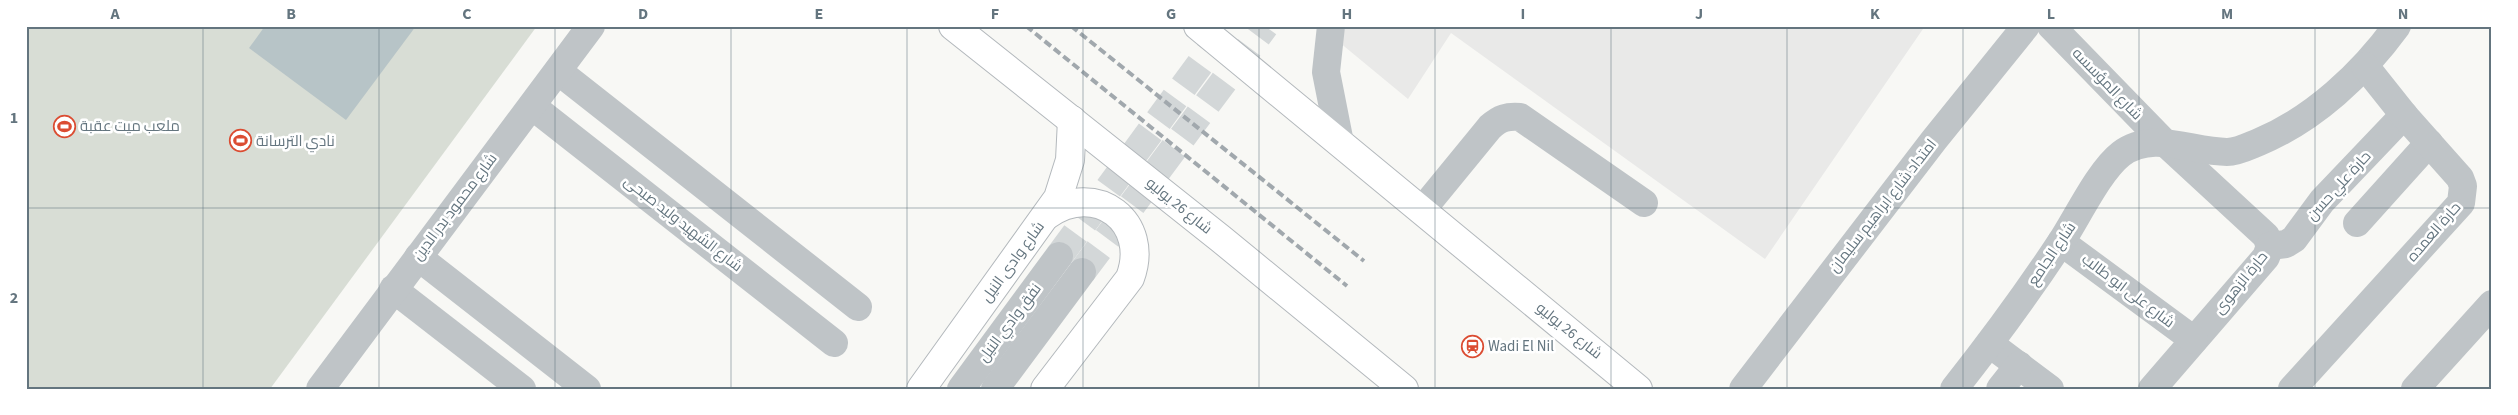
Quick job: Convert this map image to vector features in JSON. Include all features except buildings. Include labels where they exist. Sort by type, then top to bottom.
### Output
[{"type":"main road","name":"شارع 26 يوليو","points":[[953,26],[1403,388]]},
{"type":"main road","name":"شارع 26 يوليو","points":[[1198,26],[1638,389]]},
{"type":"main road","name":"شارع وادى النيل","points":[[921,389],[1058,198],[1070,160],[1072,120]]},
{"type":"main road","points":[[1045,389],[1130,278],[1135,264],[1136,250],[1132,235],[1125,222],[1115,212],[1102,205],[1088,202],[1073,202],[1059,207],[1047,215]]},
{"type":"street","name":"شارع محمود بدر الدين","points":[[320,389],[591,26]]},
{"type":"street","points":[[1331,26],[1326,72],[1340,143]]},
{"type":"street","name":"امتداد شارع ابراهيم سليمان","points":[[1743,389],[1934,140],[2026,26]]},
{"type":"street","points":[[2163,142],[2196,150],[2229,152],[2246,148],[2284,132],[2321,104],[2365,66],[2397,26]]},
{"type":"street","name":"شارع المؤسسه","points":[[2055,28],[2163,142]]},
{"type":"street","name":"حارة العمده","points":[[2292,389],[2461,203],[2463,186],[2460,178],[2404,115],[2365,66]]},
{"type":"street","points":[[558,70],[858,307]]},
{"type":"street","name":"شارع الشهيد وليد صبحى","points":[[532,106],[834,343]]},
{"type":"street","name":"حارة علي حسن","points":[[2270,246],[2286,244],[2294,239],[2322,201],[2404,115]]},
{"type":"street","points":[[1422,210],[1490,128],[1498,120],[1509,116],[1520,117],[1644,203]]},
{"type":"street","name":"شارع الجامع","points":[[1954,389],[1990,344],[2061,242],[2101,178],[2120,155],[2138,145],[2163,142]]},
{"type":"street","name":"حارة الزهوى","points":[[2152,389],[2266,257],[2270,246],[2266,236],[2163,142]]},
{"type":"street","points":[[2357,223],[2429,143]]},
{"type":"street","name":"شارع على ابو طالب","points":[[2061,242],[2194,340]]},
{"type":"street","name":"نفق وادي النيل","points":[[961,389],[1060,256]]},
{"type":"street","points":[[418,257],[587,389]]},
{"type":"street","name":"نفق وادي النيل","points":[[995,389],[1082,272]]},
{"type":"street","points":[[393,289],[522,389]]},
{"type":"street","points":[[2415,389],[2492,304]]},
{"type":"street","points":[[1990,344],[2050,389]]},
{"type":"street","points":[[2000,389],[2019,365]]},
{"type":"shaded area","name":"نادي الترسانة","points":[[26,26],[537,26],[270,389],[26,389]]},
{"type":"shaded area","points":[[265,26],[416,26],[346,120],[249,48]]},
{"type":"shaded area","points":[[1346,26],[1925,26],[1765,259],[1451,33],[1408,99],[1339,42]]},
{"type":"tunnel","points":[[1059,256],[1228,26]]},
{"type":"tunnel","points":[[1082,272],[1265,26]]},
{"type":"railway","points":[[1026,26],[1347,286]]},
{"type":"railway","points":[[1071,26],[1364,261]]},
{"type":"place","name":"ملعب ميت عقبة","points":[[64,126]]},
{"type":"place","name":"نادي الترسانة","points":[[240,141]]},
{"type":"place","name":"Wadi El Nil","points":[[1472,346]]}]
